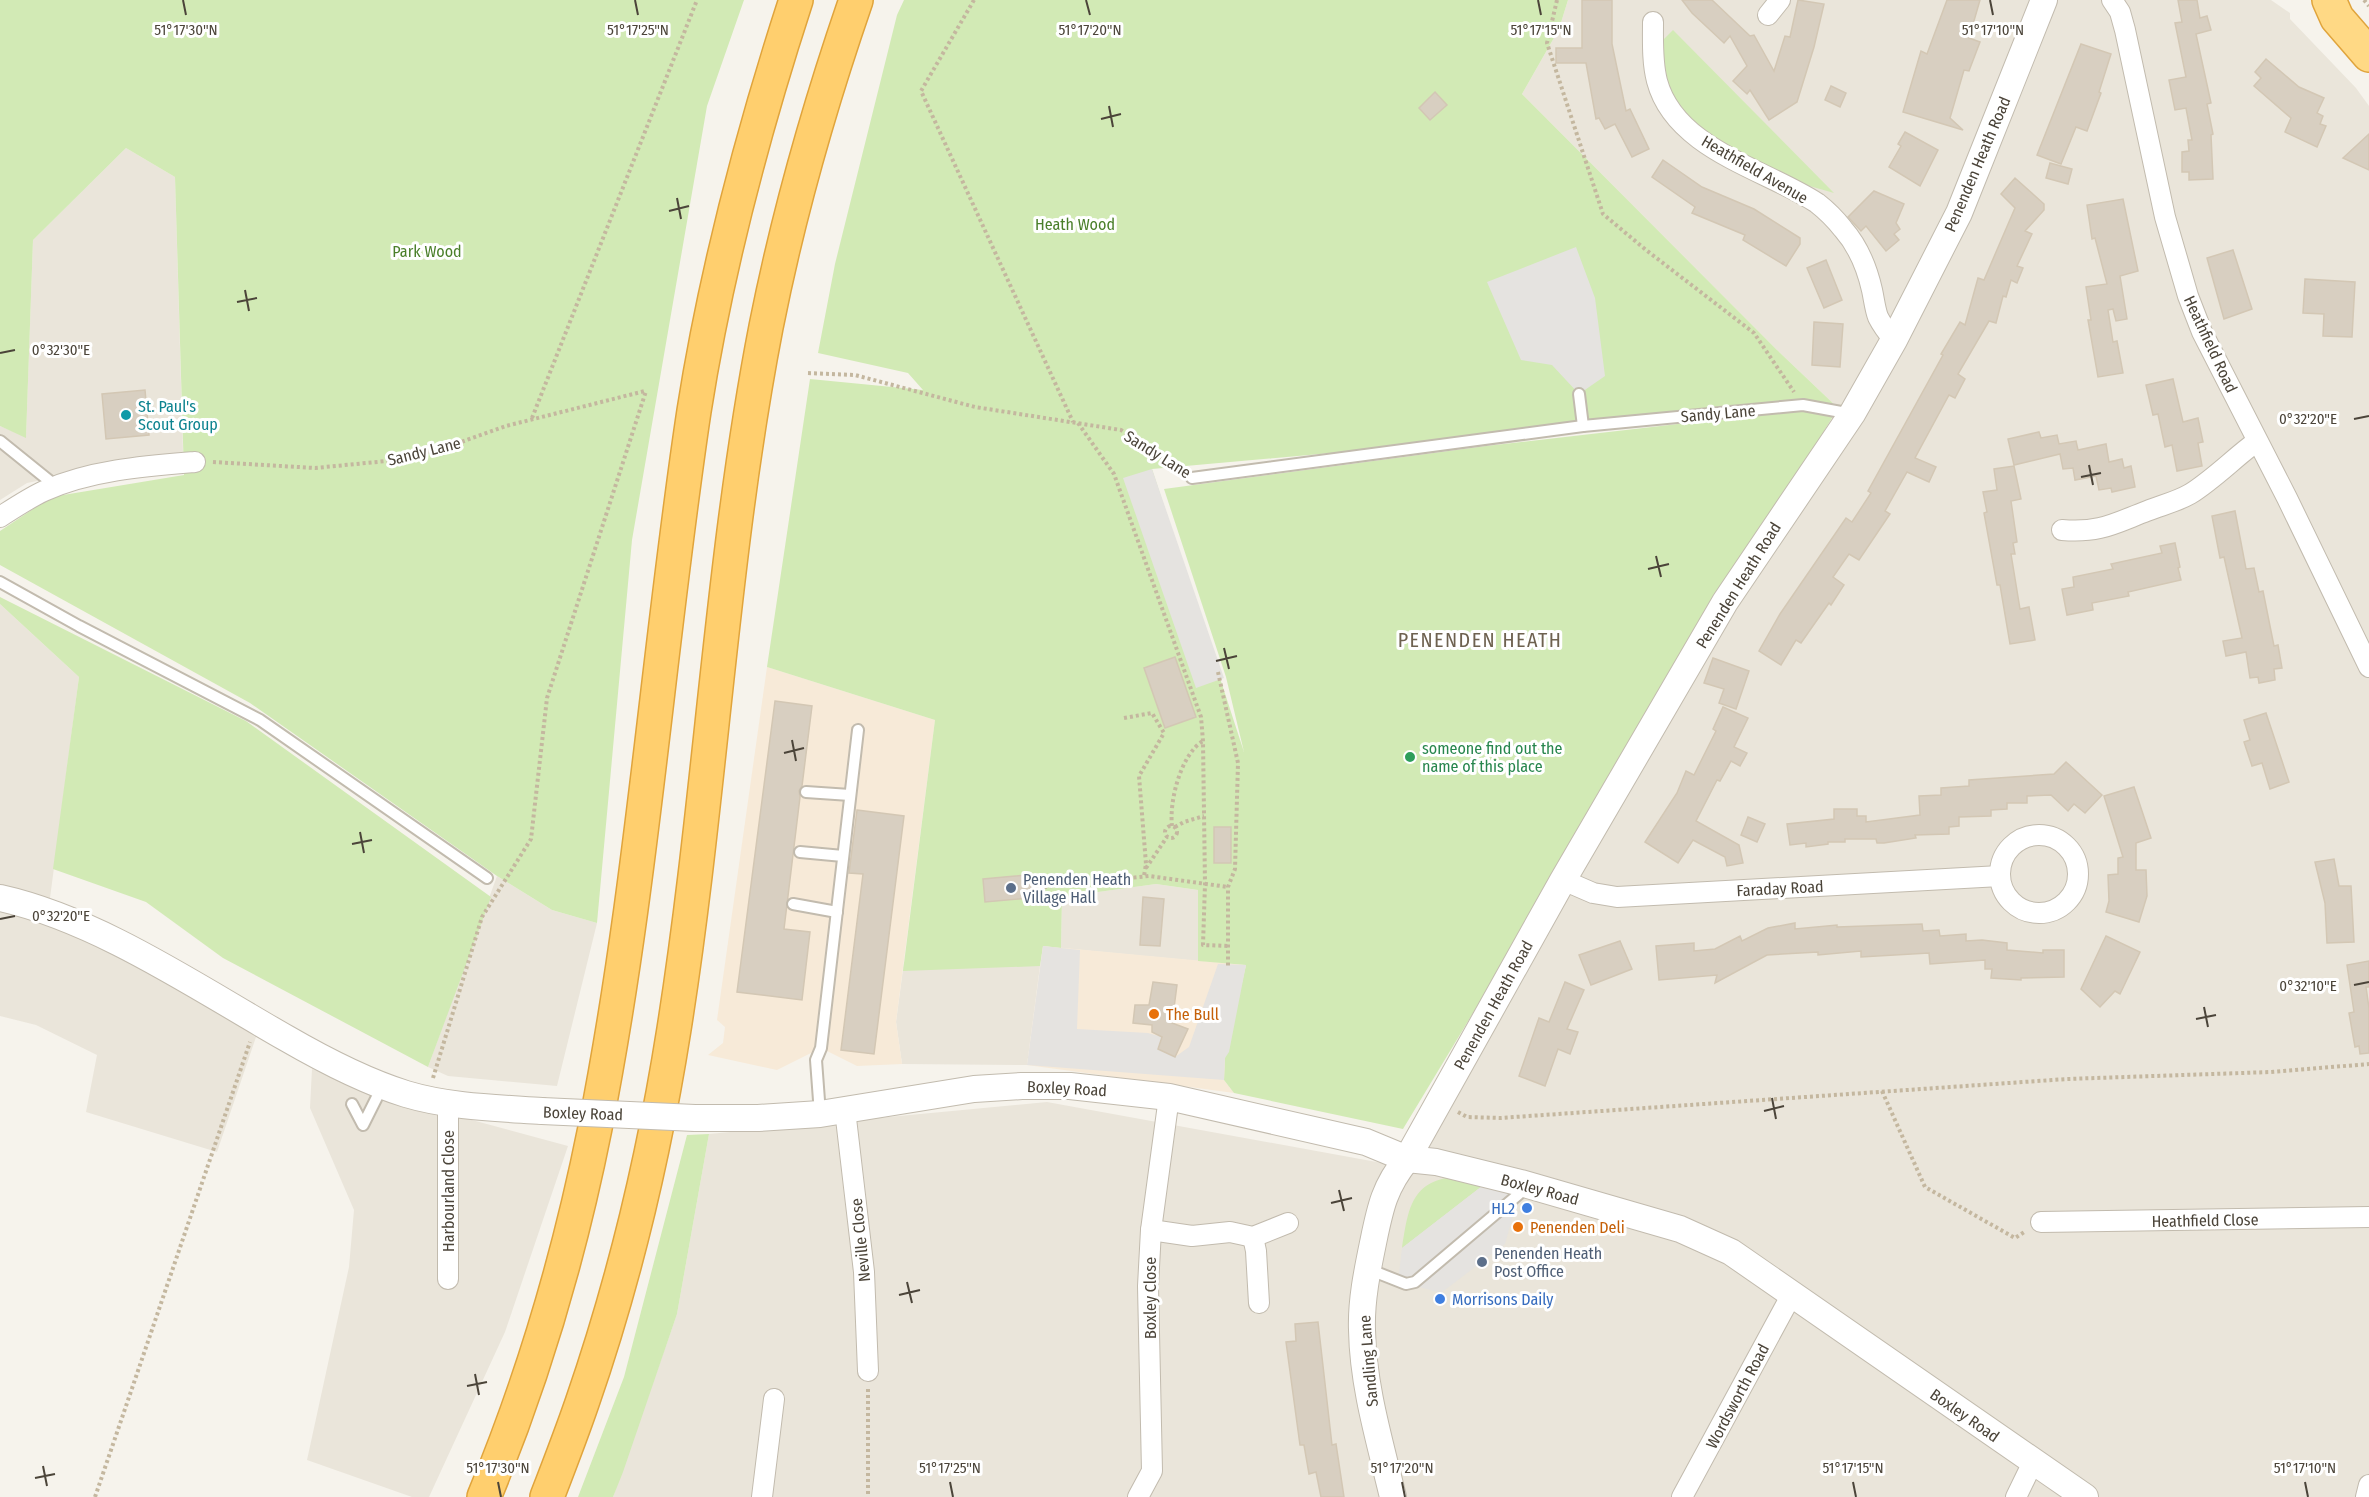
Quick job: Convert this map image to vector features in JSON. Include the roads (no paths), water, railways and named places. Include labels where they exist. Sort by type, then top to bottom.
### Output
[{"type":"highway","points":[[484,1497],[512,1423],[540,1337],[579,1201],[594,1131],[617,1005],[631,907],[668,599],[704,356],[743,177],[796,0]]},
{"type":"highway","points":[[547,1497],[582,1403],[608,1320],[638,1210],[656,1128],[674,1029],[695,876],[735,532],[766,327],[796,198],[856,0]]},
{"type":"highway","points":[[2303,0],[2333,9],[2369,55]]},
{"type":"street","name":"Penenden Heath Road","points":[[1407,1159],[1563,880],[1725,602],[1852,414],[1894,340],[1959,213],[2044,0]]},
{"type":"street","name":"Heathfield Road","points":[[2112,0],[2120,12],[2126,30],[2165,217],[2184,285],[2202,332],[2256,442],[2288,498],[2369,667]]},
{"type":"street","name":"Heathfield Avenue","points":[[1653,22],[1653,50],[1657,80],[1663,96],[1674,113],[1687,128],[1731,159],[1795,190],[1819,205],[1844,230],[1867,267],[1878,316],[1894,340]]},
{"type":"street","points":[[2062,530],[2090,531],[2169,505],[2204,484],[2256,442]]},
{"type":"street","points":[[0,517],[45,491],[101,474],[148,466],[195,462]]},
{"type":"street","name":"Faraday Road","points":[[1563,880],[1593,893],[1617,897],[2000,876]]},
{"type":"street","name":"Boxley Road","points":[[0,898],[18,902],[88,929],[159,964],[330,1062],[406,1094],[437,1101],[542,1111],[695,1118],[758,1118],[832,1112],[974,1089],[1070,1086],[1169,1097],[1366,1142],[1407,1159],[1436,1162],[1521,1183],[1680,1229],[1731,1252],[2085,1497]]},
{"type":"street","name":"Boxley Close","points":[[1138,1497],[1152,1472],[1148,1286],[1151,1230],[1169,1097]]},
{"type":"street","name":"Harbourland Close","points":[[437,1101],[448,1279]]},
{"type":"street","name":"Neville Close","points":[[832,1112],[864,1272],[868,1371]]},
{"type":"street","name":"Sandling Lane","points":[[1393,1497],[1368,1391],[1362,1330],[1368,1269],[1385,1194],[1392,1176],[1407,1159]]},
{"type":"street","name":"Heathfield Close","points":[[2041,1222],[2369,1217]]},
{"type":"street","points":[[1151,1230],[1192,1236],[1230,1232],[1253,1237],[1288,1223]]},
{"type":"street","points":[[1253,1237],[1259,1303]]},
{"type":"street","name":"Wordsworth Road","points":[[1682,1497],[1792,1294]]},
{"type":"street","points":[[762,1497],[774,1399]]},
{"type":"street","points":[[2016,1497],[2033,1462]]},
{"type":"street","points":[[2367,1497],[2369,1485]]},
{"type":"lane","points":[[1579,394],[1583,426]]},
{"type":"lane","name":"Sandy Lane","points":[[1192,478],[1583,426],[1803,405],[1852,414]]},
{"type":"lane","points":[[0,441],[57,487]]},
{"type":"lane","points":[[0,582],[79,626],[260,720],[487,878]]},
{"type":"lane","points":[[832,1112],[816,1060],[821,1048],[858,730]]},
{"type":"lane","points":[[806,792],[850,795]]},
{"type":"lane","points":[[800,852],[843,856]]},
{"type":"lane","points":[[793,904],[837,912]]},
{"type":"lane","points":[[352,1104],[363,1125],[383,1085]]},
{"type":"lane","points":[[1368,1269],[1406,1284],[1415,1282],[1519,1194],[1521,1183]]},
{"type":"place","name":"St. Paul's Scout Group","points":[[126,415]]},
{"type":"place","name":"someone find out the name of this place","points":[[1410,757]]},
{"type":"place","name":"Penenden Heath Village Hall","points":[[1011,888]]},
{"type":"place","name":"The Bull","points":[[1154,1014]]},
{"type":"place","name":"HL2","points":[[1527,1208]]},
{"type":"place","name":"Penenden Deli","points":[[1518,1227]]},
{"type":"place","name":"Penenden Heath Post Office","points":[[1482,1262]]},
{"type":"place","name":"Morrisons Daily","points":[[1440,1299]]},
{"type":"district","name":"PENENDEN HEATH","points":[[1480,640]]},
{"type":"park label","name":"Heath Wood","points":[[1075,224]]},
{"type":"park label","name":"Park Wood","points":[[427,251]]}]
